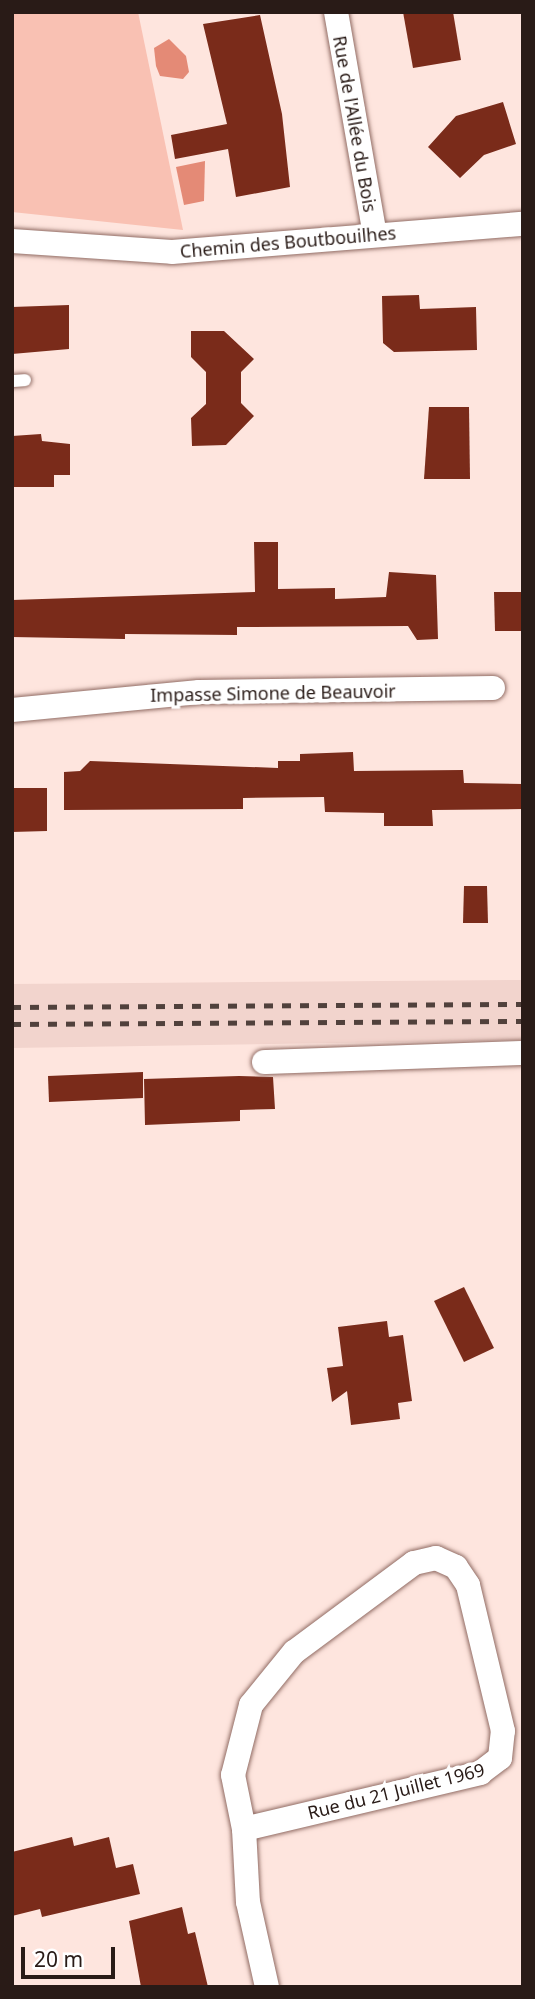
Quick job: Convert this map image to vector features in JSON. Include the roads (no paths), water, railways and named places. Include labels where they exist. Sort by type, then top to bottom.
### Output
[{"type":"street","name":"Rue de l'Allée du Bois","points":[[336,12],[375,235]]},
{"type":"street","name":"Chemin des Boutbouilhes","points":[[12,241],[172,252],[523,224]]},
{"type":"street","name":"Impasse Simone de Beauvoir","points":[[12,710],[199,692],[493,688]]},
{"type":"street","points":[[264,1062],[523,1053]]},
{"type":"street","name":"Rue du 21 Juillet 1969","points":[[244,1829],[480,1773],[500,1758],[503,1731],[467,1585],[456,1567],[436,1558],[414,1563],[294,1652],[265,1682],[235,1752],[235,1793],[244,1829],[248,1902],[267,1987]]},
{"type":"railway","points":[[12,1007],[523,1004]]},
{"type":"railway","points":[[12,1024],[523,1021]]}]
